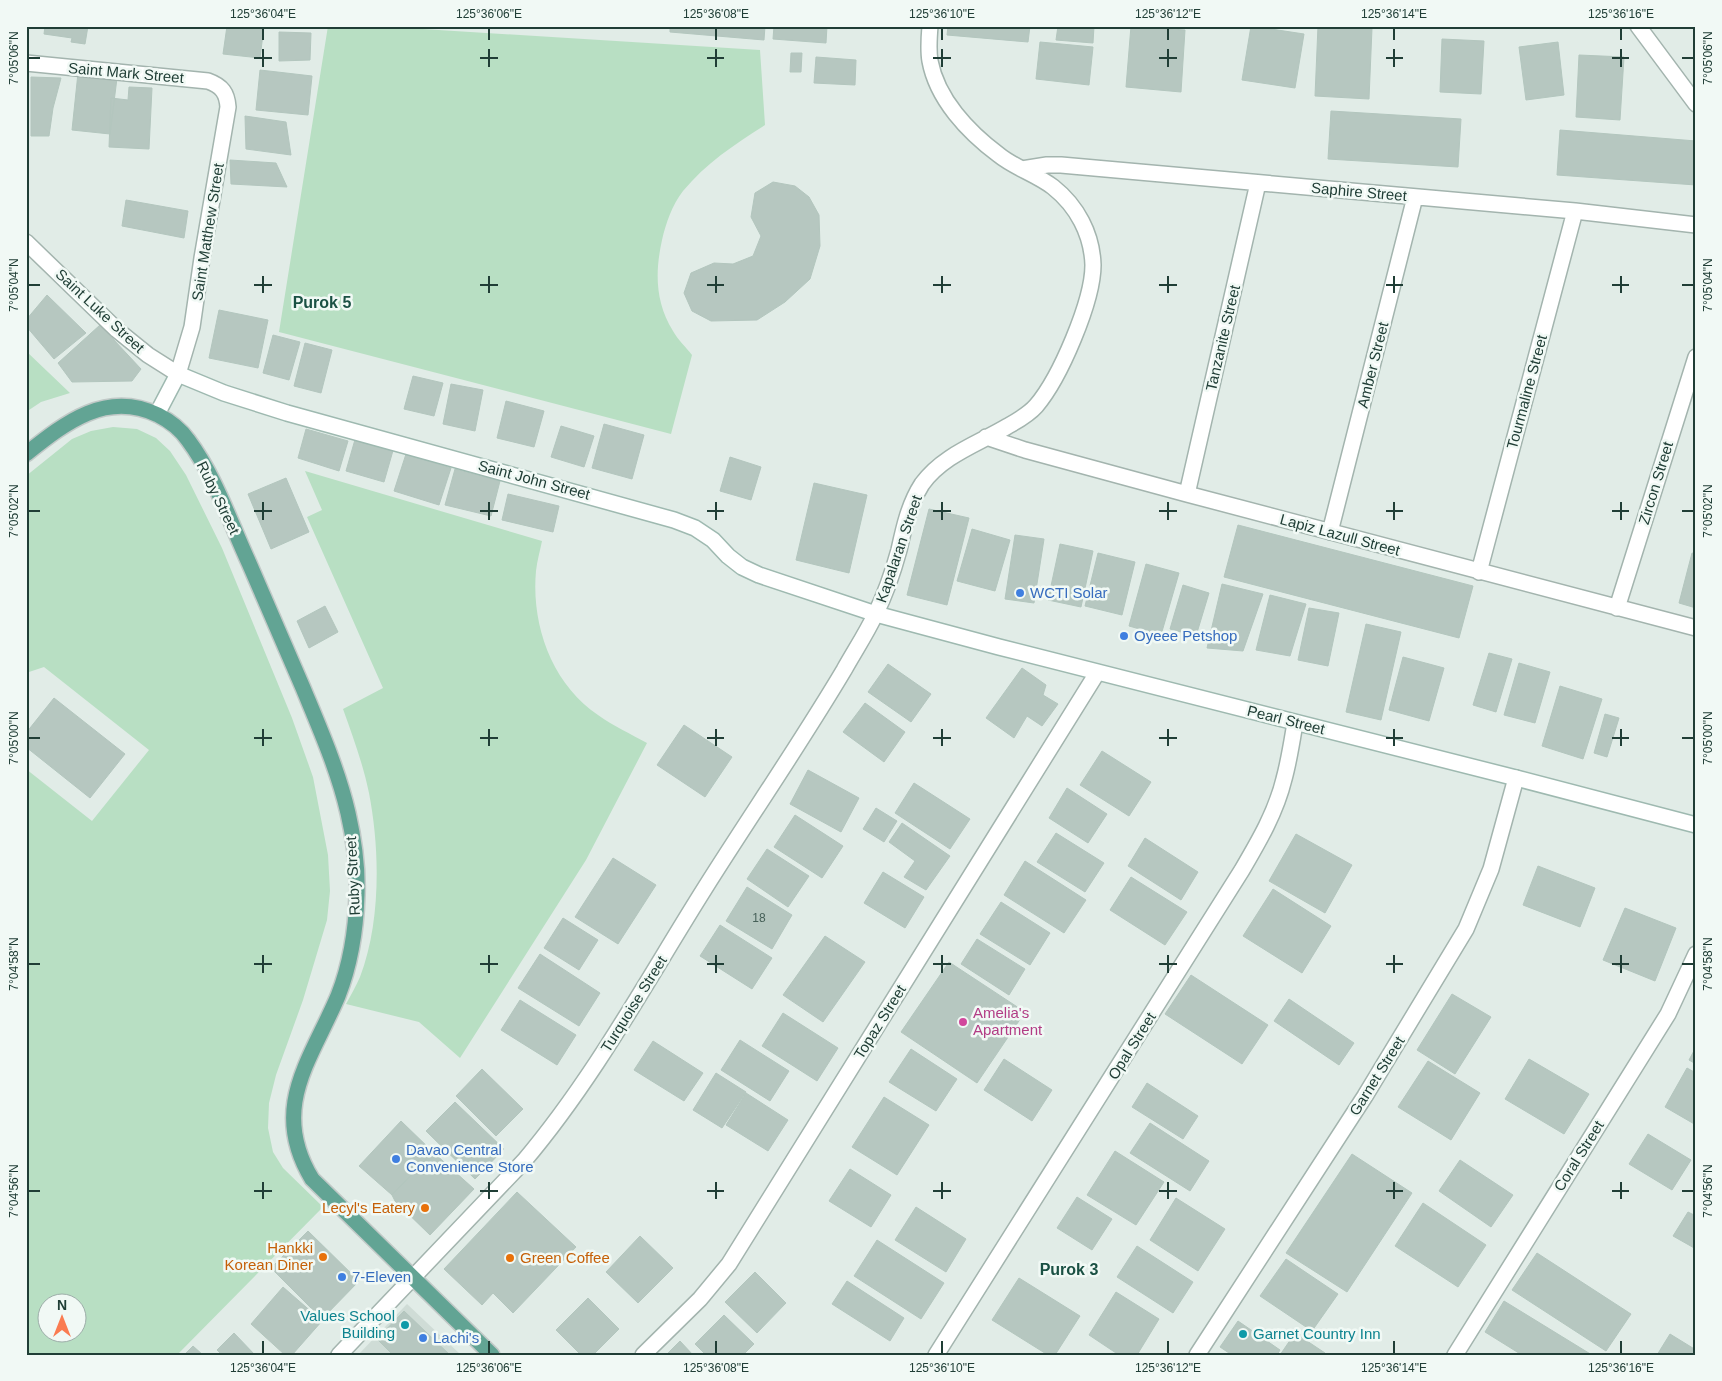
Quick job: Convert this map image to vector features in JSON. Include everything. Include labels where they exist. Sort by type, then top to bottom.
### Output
[{"type":"main road","points":[[26,454],[72,420],[92,411],[113,407],[134,408],[158,414]]},
{"type":"main road","name":"Ruby Street","points":[[158,414],[174,425],[188,439],[214,484],[312,710],[336,772],[348,813],[355,854],[356,926],[349,962],[338,994],[304,1067],[294,1104],[293,1124],[303,1165],[312,1178],[492,1355]]},
{"type":"street","name":"Kapalaran Street","points":[[876,614],[889,582],[913,502],[923,483],[956,454],[1008,426],[1034,409],[1048,389],[1085,309],[1091,285],[1093,266],[1090,243],[1083,221],[1069,203],[1052,186],[1000,156],[978,138],[960,119],[944,96],[930,62],[928,43],[930,26]]},
{"type":"street","points":[[1638,26],[1696,104]]},
{"type":"street","name":"Saint Mark Street","points":[[26,63],[208,80],[216,83],[223,89]]},
{"type":"street","name":"Saint Matthew Street","points":[[158,414],[178,374],[192,327],[228,107],[228,98],[223,89]]},
{"type":"street","name":"Saphire Street","points":[[1022,169],[1054,165],[1575,211],[1696,225]]},
{"type":"street","name":"Tanzanite Street","points":[[1187,494],[1258,183]]},
{"type":"street","name":"Amber Street","points":[[1330,532],[1415,197]]},
{"type":"street","name":"Tourmaline Street","points":[[1479,572],[1575,211]]},
{"type":"street","name":"Saint Luke Street","points":[[26,242],[117,330],[148,355],[178,374]]},
{"type":"street","name":"Zircon Street","points":[[1617,608],[1696,357]]},
{"type":"street","name":"Saint John Street","points":[[178,374],[224,393],[287,413],[674,520],[702,532],[713,540],[728,556],[751,571],[876,614]]},
{"type":"street","name":"Lapiz Lazull Street","points":[[986,437],[1025,450],[1187,494],[1696,628]]},
{"type":"street","name":"Pearl Street","points":[[876,614],[1097,673],[1696,825]]},
{"type":"street","name":"Turquoise Street","points":[[339,1355],[524,1161],[575,1096],[600,1060],[704,889],[820,709],[876,614]]},
{"type":"street","name":"Topaz Street","points":[[643,1355],[700,1299],[739,1250],[1097,673]]},
{"type":"street","name":"Opal Street","points":[[936,1355],[1255,849],[1273,810],[1284,779],[1295,723]]},
{"type":"street","name":"Garnet Street","points":[[1197,1355],[1365,1096],[1466,929],[1490,870],[1516,778]]},
{"type":"street","name":"Coral Street","points":[[1455,1355],[1668,1014],[1696,954]]},
{"type":"shaded area","name":"Values School Building","points":[[407,1304],[461,1355],[358,1355]]},
{"type":"green space","points":[[328,26],[375,26],[760,50],[765,125],[721,155],[683,191],[673,208],[662,240],[658,264],[660,298],[667,320],[673,331],[692,355],[671,434],[279,332]]},
{"type":"green space","points":[[26,351],[70,393],[41,402],[26,412]]},
{"type":"green space","points":[[113,427],[137,429],[156,438],[170,451],[186,475],[222,548],[292,718],[313,777],[328,855],[330,891],[327,920],[303,1000],[276,1075],[269,1103],[268,1128],[273,1152],[283,1168],[323,1207],[177,1355],[26,1355],[26,769],[92,821],[149,750],[44,667],[26,673],[26,476],[72,439],[91,431]]},
{"type":"green space","points":[[305,471],[542,541],[536,571],[537,612],[541,632],[557,670],[568,687],[598,715],[647,743],[586,860],[460,1058],[419,1022],[346,1004],[360,977],[367,956],[375,910],[377,862],[369,793],[361,761],[343,709],[383,688],[307,517],[322,510]]},
{"type":"building","points":[[45,26],[88,26],[85,44],[71,42],[72,38],[44,34]]},
{"type":"building","points":[[227,26],[264,26],[260,58],[223,54]]},
{"type":"building","points":[[670,26],[765,26],[764,40],[670,32]]},
{"type":"building","points":[[774,26],[827,26],[826,43],[773,39]]},
{"type":"building","points":[[948,26],[1030,26],[1028,42],[947,35]]},
{"type":"building","points":[[1058,26],[1094,26],[1093,43],[1056,40]]},
{"type":"building","points":[[1131,26],[1185,30],[1181,92],[1126,87]]},
{"type":"building","points":[[1251,26],[1304,34],[1295,88],[1242,80]]},
{"type":"building","points":[[1318,26],[1372,28],[1369,99],[1315,96]]},
{"type":"building","points":[[279,32],[311,33],[310,60],[279,61]]},
{"type":"building","points":[[1442,39],[1484,41],[1481,94],[1440,92]]},
{"type":"building","points":[[1040,42],[1093,47],[1089,85],[1036,79]]},
{"type":"building","points":[[1558,42],[1564,95],[1526,100],[1519,47]]},
{"type":"building","points":[[791,53],[802,53],[801,72],[790,72]]},
{"type":"building","points":[[1579,55],[1624,57],[1620,120],[1576,117]]},
{"type":"building","points":[[816,57],[856,60],[855,85],[814,83]]},
{"type":"building","points":[[260,70],[312,76],[308,115],[256,110]]},
{"type":"building","points":[[78,73],[117,78],[110,134],[72,130]]},
{"type":"building","points":[[31,77],[61,78],[53,108],[49,136],[31,136]]},
{"type":"building","points":[[129,87],[152,88],[149,149],[109,147],[111,98],[128,100]]},
{"type":"building","points":[[1331,111],[1461,119],[1458,167],[1328,159]]},
{"type":"building","points":[[245,116],[286,122],[291,155],[246,149]]},
{"type":"building","points":[[1560,130],[1696,141],[1696,185],[1557,175]]},
{"type":"building","points":[[230,160],[276,163],[287,187],[231,184]]},
{"type":"building","points":[[773,182],[795,186],[809,197],[819,215],[820,246],[810,279],[785,302],[757,320],[711,321],[692,311],[684,293],[691,273],[714,263],[733,264],[753,256],[761,236],[751,217],[755,193]]},
{"type":"building","points":[[126,200],[188,211],[184,238],[122,226]]},
{"type":"building","points":[[47,295],[86,333],[54,359],[26,326],[26,320]]},
{"type":"building","points":[[219,310],[268,320],[258,368],[209,358]]},
{"type":"building","points":[[100,325],[141,369],[132,381],[72,382],[58,363]]},
{"type":"building","points":[[273,335],[300,342],[289,380],[263,373]]},
{"type":"building","points":[[305,343],[332,350],[321,393],[294,386]]},
{"type":"building","points":[[413,376],[443,383],[434,416],[404,409]]},
{"type":"building","points":[[451,384],[483,390],[475,431],[443,424]]},
{"type":"building","points":[[506,401],[544,411],[534,447],[497,438]]},
{"type":"building","points":[[604,424],[644,435],[632,479],[592,468]]},
{"type":"building","points":[[561,426],[594,436],[584,467],[551,457]]},
{"type":"building","points":[[306,429],[348,441],[339,471],[298,458]]},
{"type":"building","points":[[356,436],[394,447],[384,482],[346,471]]},
{"type":"building","points":[[406,454],[451,468],[439,505],[394,491]]},
{"type":"building","points":[[730,457],[761,467],[751,500],[720,491]]},
{"type":"building","points":[[455,469],[500,481],[491,516],[445,505]]},
{"type":"building","points":[[286,478],[309,532],[271,549],[248,494]]},
{"type":"building","points":[[814,483],[867,495],[849,573],[796,560]]},
{"type":"building","points":[[508,494],[559,506],[553,532],[502,520]]},
{"type":"building","points":[[929,509],[969,518],[947,605],[907,595]]},
{"type":"building","points":[[1238,525],[1473,586],[1459,638],[1224,577]]},
{"type":"building","points":[[972,529],[1010,540],[995,591],[957,581]]},
{"type":"building","points":[[1015,535],[1044,539],[1034,603],[1005,599]]},
{"type":"building","points":[[1060,544],[1093,551],[1081,607],[1048,600]]},
{"type":"building","points":[[1098,553],[1135,562],[1122,615],[1085,606]]},
{"type":"building","points":[[1692,553],[1696,554],[1696,608],[1679,603]]},
{"type":"building","points":[[1146,564],[1179,573],[1161,635],[1129,626]]},
{"type":"building","points":[[1222,584],[1263,594],[1243,651],[1207,648]]},
{"type":"building","points":[[1183,585],[1209,593],[1196,636],[1170,629]]},
{"type":"building","points":[[1270,595],[1306,604],[1290,656],[1256,650]]},
{"type":"building","points":[[325,606],[338,632],[309,648],[297,621]]},
{"type":"building","points":[[1309,608],[1339,613],[1328,666],[1298,660]]},
{"type":"building","points":[[1366,624],[1401,632],[1381,720],[1346,712]]},
{"type":"building","points":[[1489,653],[1512,659],[1496,712],[1473,705]]},
{"type":"building","points":[[1403,657],[1444,668],[1429,721],[1389,710]]},
{"type":"building","points":[[1519,663],[1550,672],[1535,723],[1504,715]]},
{"type":"building","points":[[888,664],[931,694],[911,722],[868,692]]},
{"type":"building","points":[[1022,668],[1046,685],[1043,695],[1058,704],[1042,726],[1027,716],[1014,738],[986,718]]},
{"type":"building","points":[[1560,686],[1602,699],[1583,759],[1542,746]]},
{"type":"building","points":[[54,698],[125,754],[90,798],[26,747],[26,733]]},
{"type":"building","points":[[865,703],[905,732],[884,762],[843,732]]},
{"type":"building","points":[[1605,714],[1619,718],[1607,757],[1594,753]]},
{"type":"building","points":[[684,725],[732,757],[705,797],[657,765]]},
{"type":"building","points":[[1102,751],[1151,782],[1129,816],[1080,785]]},
{"type":"building","points":[[808,770],[859,798],[841,832],[790,804]]},
{"type":"building","points":[[914,783],[970,819],[950,849],[895,813]]},
{"type":"building","points":[[1067,788],[1107,814],[1088,843],[1049,818]]},
{"type":"building","points":[[876,808],[897,821],[884,842],[863,829]]},
{"type":"building","points":[[795,815],[843,846],[822,878],[774,847]]},
{"type":"building","points":[[902,823],[950,856],[926,890],[904,877],[915,861],[889,842]]},
{"type":"building","points":[[1056,833],[1104,863],[1085,892],[1037,862]]},
{"type":"building","points":[[1296,834],[1352,865],[1325,913],[1269,881]]},
{"type":"building","points":[[1145,838],[1198,872],[1181,900],[1128,866]]},
{"type":"building","points":[[767,849],[809,876],[788,907],[747,879]]},
{"type":"building","points":[[613,858],[656,885],[618,944],[575,917]]},
{"type":"building","points":[[1025,861],[1086,900],[1064,933],[1004,895]]},
{"type":"building","points":[[1538,866],[1595,888],[1580,927],[1523,905]]},
{"type":"building","points":[[883,872],[924,897],[905,928],[864,903]]},
{"type":"building","points":[[1131,877],[1187,912],[1165,945],[1110,910]]},
{"type":"building","points":[[747,887],[792,915],[772,949],[726,921]]},
{"type":"building","points":[[1273,889],[1331,926],[1302,973],[1243,936]]},
{"type":"building","points":[[1001,902],[1050,933],[1030,965],[980,934]]},
{"type":"building","points":[[1625,908],[1676,928],[1655,981],[1603,960]]},
{"type":"building","points":[[563,918],[598,940],[579,970],[544,948]]},
{"type":"building","points":[[720,925],[772,958],[752,989],[700,956]]},
{"type":"building","points":[[825,936],[865,962],[823,1022],[783,995]]},
{"type":"building","points":[[977,939],[1025,969],[1009,995],[961,964]]},
{"type":"building","points":[[540,954],[600,993],[579,1026],[518,988]]},
{"type":"building","name":"Amelia's Apartment","points":[[949,962],[1025,1012],[977,1083],[901,1032]]},
{"type":"building","points":[[1191,975],[1268,1025],[1242,1064],[1165,1014]]},
{"type":"building","points":[[1452,994],[1491,1017],[1455,1074],[1417,1050]]},
{"type":"building","points":[[1289,999],[1354,1043],[1339,1065],[1274,1021]]},
{"type":"building","points":[[520,1000],[576,1035],[557,1065],[501,1030]]},
{"type":"building","points":[[783,1013],[838,1048],[817,1081],[762,1046]]},
{"type":"building","points":[[740,1040],[789,1071],[770,1101],[721,1070]]},
{"type":"building","points":[[653,1041],[703,1073],[684,1101],[634,1070]]},
{"type":"building","points":[[1696,1047],[1696,1064],[1689,1060]]},
{"type":"building","points":[[911,1049],[957,1079],[936,1111],[889,1082]]},
{"type":"building","points":[[1004,1059],[1052,1090],[1032,1121],[984,1090]]},
{"type":"building","points":[[1529,1059],[1589,1094],[1564,1134],[1505,1099]]},
{"type":"building","points":[[1428,1061],[1480,1093],[1451,1140],[1398,1107]]},
{"type":"building","points":[[1687,1068],[1696,1073],[1696,1125],[1665,1107]]},
{"type":"building","points":[[482,1069],[523,1109],[496,1136],[456,1096]]},
{"type":"building","points":[[716,1073],[746,1092],[722,1128],[693,1110]]},
{"type":"building","points":[[1147,1083],[1198,1116],[1183,1139],[1132,1107]]},
{"type":"building","points":[[746,1093],[788,1120],[768,1151],[726,1125]]},
{"type":"building","points":[[884,1097],[929,1125],[897,1175],[852,1147]]},
{"type":"building","points":[[455,1102],[504,1149],[475,1179],[426,1131]]},
{"type":"building","name":"Davao Central Convenience Store","points":[[401,1121],[433,1152],[392,1195],[359,1166]]},
{"type":"building","points":[[1150,1123],[1209,1161],[1190,1191],[1130,1153]]},
{"type":"building","points":[[1648,1134],[1691,1160],[1672,1190],[1629,1164]]},
{"type":"building","points":[[1115,1151],[1164,1182],[1136,1225],[1087,1195]]},
{"type":"building","points":[[433,1152],[474,1189],[430,1235],[395,1201],[392,1195]]},
{"type":"building","points":[[1352,1154],[1412,1193],[1347,1292],[1286,1253]]},
{"type":"building","points":[[1460,1160],[1513,1195],[1491,1227],[1439,1191]]},
{"type":"building","points":[[850,1169],[891,1195],[871,1227],[829,1201]]},
{"type":"building","name":"Green Coffee","points":[[517,1192],[576,1247],[513,1313],[493,1293],[482,1305],[444,1269]]},
{"type":"building","points":[[1077,1197],[1112,1219],[1092,1250],[1057,1228]]},
{"type":"building","points":[[1176,1198],[1225,1229],[1198,1271],[1150,1240]]},
{"type":"building","points":[[1423,1203],[1486,1245],[1458,1287],[1395,1246]]},
{"type":"building","points":[[916,1207],[966,1239],[946,1272],[895,1240]]},
{"type":"building","points":[[1688,1212],[1696,1216],[1696,1249],[1673,1236]]},
{"type":"building","points":[[308,1231],[359,1281],[322,1319],[271,1268]]},
{"type":"building","points":[[640,1236],[673,1268],[638,1303],[606,1272]]},
{"type":"building","points":[[877,1240],[944,1283],[921,1319],[854,1276]]},
{"type":"building","points":[[1137,1246],[1193,1282],[1173,1313],[1117,1277]]},
{"type":"building","points":[[1537,1253],[1631,1314],[1606,1351],[1512,1290]]},
{"type":"building","points":[[1286,1259],[1338,1294],[1312,1331],[1260,1296]]},
{"type":"building","points":[[755,1272],[786,1303],[757,1333],[725,1302]]},
{"type":"building","points":[[1019,1278],[1080,1316],[1055,1355],[1048,1355],[992,1320]]},
{"type":"building","points":[[847,1281],[904,1318],[890,1341],[832,1304]]},
{"type":"building","points":[[283,1287],[322,1321],[292,1355],[285,1355],[251,1324]]},
{"type":"building","points":[[1116,1292],[1159,1319],[1137,1355],[1119,1355],[1089,1335]]},
{"type":"building","points":[[588,1298],[619,1329],[593,1355],[581,1355],[556,1330]]},
{"type":"building","points":[[1504,1301],[1592,1355],[1522,1355],[1485,1332]]},
{"type":"building","name":"Values School Building","points":[[404,1311],[450,1355],[393,1355],[377,1339]]},
{"type":"building","points":[[724,1315],[754,1344],[743,1355],[706,1355],[695,1344]]},
{"type":"building","name":"Garnet Country Inn","points":[[1238,1321],[1280,1350],[1277,1355],[1232,1355],[1220,1347]]},
{"type":"building","points":[[234,1333],[255,1355],[222,1355],[217,1350]]},
{"type":"building","points":[[1295,1333],[1325,1353],[1324,1355],[1280,1355]]},
{"type":"building","points":[[1670,1334],[1696,1350],[1696,1355],[1657,1355]]},
{"type":"building","points":[[680,1341],[693,1355],[666,1355]]},
{"type":"building","points":[[193,1346],[203,1355],[184,1355]]},
{"type":"place","name":"WCTI Solar","points":[[1020,593]]},
{"type":"place","name":"Oyeee Petshop","points":[[1124,636]]},
{"type":"place","name":"Amelia's Apartment","points":[[963,1022]]},
{"type":"place","name":"Davao Central Convenience Store","points":[[396,1159]]},
{"type":"place","name":"Lecyl's Eatery","points":[[425,1208]]},
{"type":"place","name":"Hankki Korean Diner","points":[[323,1257]]},
{"type":"place","name":"Green Coffee","points":[[510,1258]]},
{"type":"place","name":"7-Eleven","points":[[342,1277]]},
{"type":"place","name":"Values School Building","points":[[405,1325]]},
{"type":"place","name":"Garnet Country Inn","points":[[1243,1334]]},
{"type":"place","name":"Lachi's","points":[[423,1338]]},
{"type":"district","name":"Purok 5","points":[[322,302]]},
{"type":"district","name":"Purok 3","points":[[1069,1269]]}]
